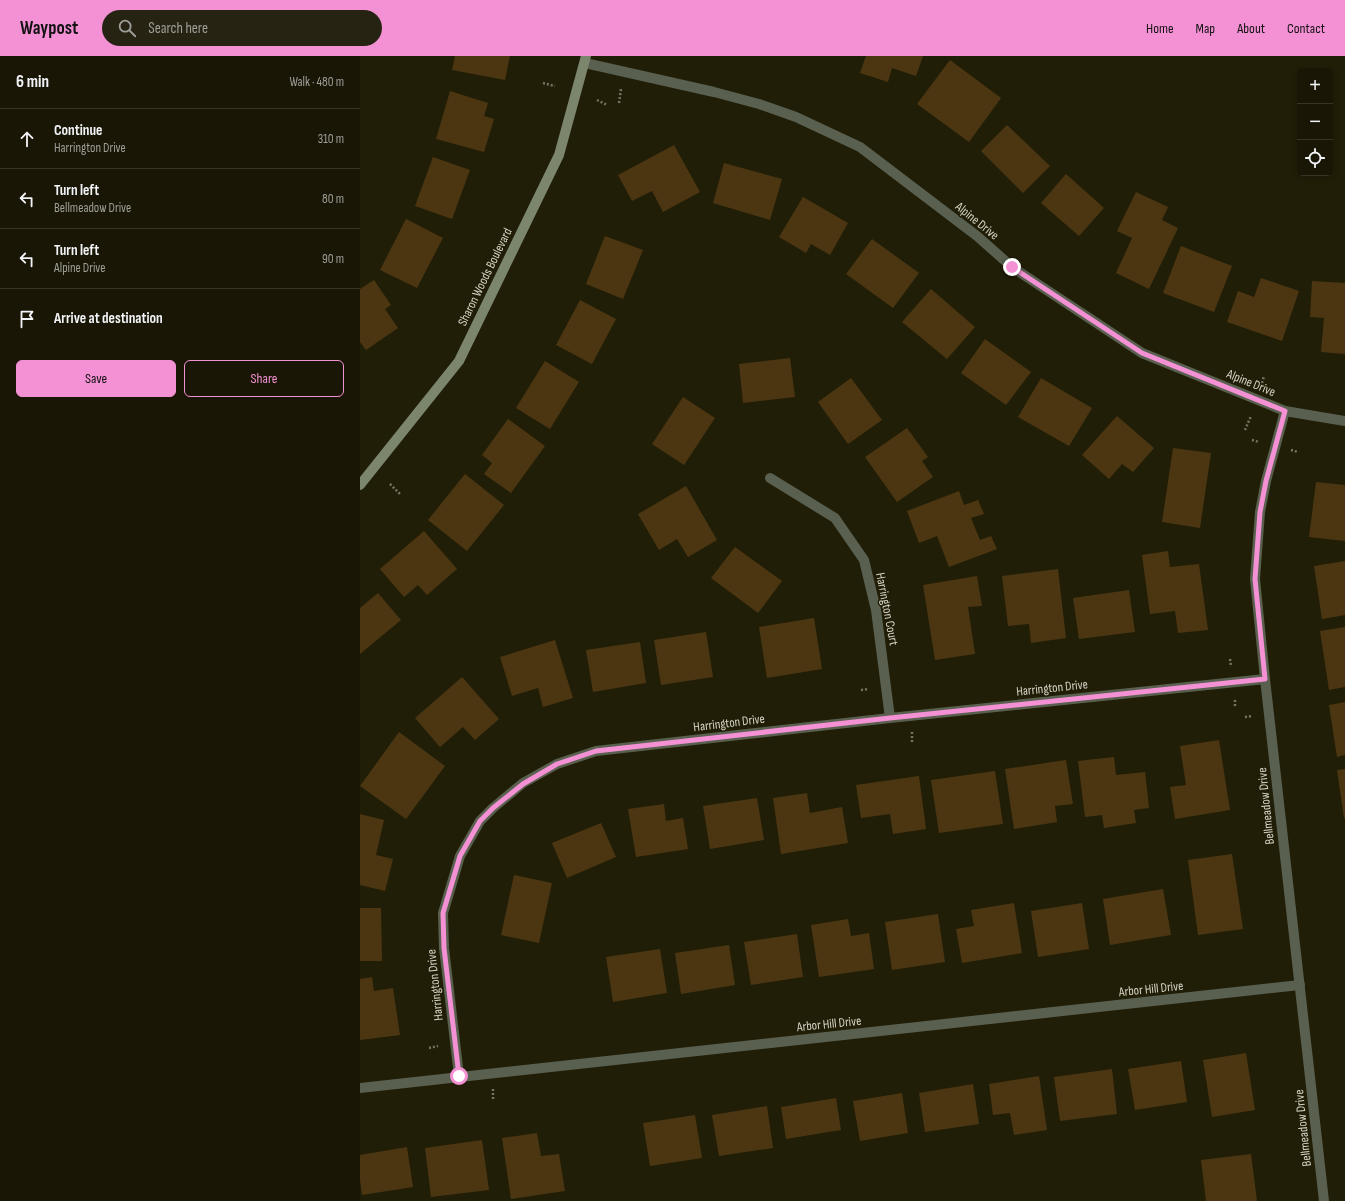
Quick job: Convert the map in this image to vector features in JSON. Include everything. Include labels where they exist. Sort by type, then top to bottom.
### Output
[{"type":"street","name":"Alpine Drive","points":[[585,60],[759,104],[796,117],[860,147],[977,236],[1012,267],[1142,353],[1285,411],[1345,421]]},
{"type":"street","name":"Sharon Woods Boulevard","points":[[360,485],[459,361],[559,155],[585,60]]},
{"type":"street","name":"Bellmeadow Drive","points":[[1285,411],[1266,481],[1260,512],[1255,579],[1324,1201]]},
{"type":"street","name":"Harrington Court","points":[[770,478],[835,518],[864,560],[876,610],[890,718]]},
{"type":"street","name":"Harrington Drive","points":[[459,1076],[444,948],[443,913],[460,856],[480,821],[493,808],[523,784],[557,764],[596,751],[890,718],[1265,679]]},
{"type":"street","name":"Arbor Hill Drive","points":[[360,1088],[1300,985]]},
{"type":"path","points":[[543,82],[555,86]]},
{"type":"path","points":[[619,103],[621,89]]},
{"type":"path","points":[[597,100],[607,105]]},
{"type":"path","points":[[1245,430],[1251,416]]},
{"type":"path","points":[[1252,440],[1261,442]]},
{"type":"path","points":[[390,484],[400,494]]},
{"type":"path","points":[[861,690],[871,689]]},
{"type":"path","points":[[1235,697],[1235,706]]},
{"type":"path","points":[[1245,717],[1254,716]]},
{"type":"path","points":[[912,732],[912,742]]},
{"type":"path","points":[[429,1048],[438,1046]]},
{"type":"path","points":[[492,1089],[493,1099]]},
{"type":"building","points":[[455,56],[510,56],[505,80],[452,70]]},
{"type":"building","points":[[866,56],[923,56],[916,76],[892,68],[888,82],[860,73]]},
{"type":"building","points":[[950,60],[1001,98],[969,142],[917,104]]},
{"type":"building","points":[[450,91],[488,103],[484,116],[494,119],[484,152],[436,139]]},
{"type":"building","points":[[1007,125],[1050,166],[1023,193],[981,151]]},
{"type":"building","points":[[674,145],[700,192],[663,212],[652,191],[632,201],[618,175]]},
{"type":"building","points":[[433,157],[470,170],[452,219],[415,206]]},
{"type":"building","points":[[724,163],[782,179],[770,220],[713,203]]},
{"type":"building","points":[[1066,174],[1104,208],[1079,236],[1041,203]]},
{"type":"building","points":[[1136,192],[1168,207],[1162,220],[1178,228],[1149,289],[1116,273],[1132,238],[1117,231]]},
{"type":"building","points":[[803,197],[848,223],[830,255],[811,244],[806,253],[779,237]]},
{"type":"building","points":[[406,219],[443,238],[417,288],[380,270]]},
{"type":"building","points":[[605,236],[643,250],[623,299],[586,284]]},
{"type":"building","points":[[872,239],[919,273],[893,308],[846,274]]},
{"type":"building","points":[[1181,246],[1232,266],[1214,312],[1163,293]]},
{"type":"building","points":[[1261,278],[1299,291],[1282,341],[1227,322],[1238,291],[1254,297]]},
{"type":"building","points":[[374,280],[391,305],[385,309],[398,328],[366,350],[360,342],[360,289]]},
{"type":"building","points":[[1312,281],[1345,283],[1345,354],[1321,352],[1324,318],[1310,317]]},
{"type":"building","points":[[931,289],[975,327],[947,359],[902,322]]},
{"type":"building","points":[[580,300],[616,319],[592,364],[556,345]]},
{"type":"building","points":[[985,339],[1031,372],[1006,405],[961,373]]},
{"type":"building","points":[[790,358],[795,397],[743,403],[739,364]]},
{"type":"building","points":[[545,361],[579,382],[550,429],[516,408]]},
{"type":"building","points":[[851,378],[882,420],[848,444],[818,402]]},
{"type":"building","points":[[1041,378],[1092,408],[1069,446],[1018,417]]},
{"type":"building","points":[[683,397],[715,418],[684,465],[652,444]]},
{"type":"building","points":[[1117,416],[1154,448],[1133,472],[1122,464],[1109,479],[1082,455]]},
{"type":"building","points":[[508,419],[545,446],[511,493],[484,474],[492,463],[482,455]]},
{"type":"building","points":[[907,428],[928,457],[922,461],[933,477],[897,502],[865,457]]},
{"type":"building","points":[[1173,448],[1211,453],[1200,528],[1162,522]]},
{"type":"building","points":[[465,474],[504,505],[467,551],[428,520]]},
{"type":"building","points":[[1316,482],[1345,485],[1345,541],[1309,537]]},
{"type":"building","points":[[686,486],[717,540],[688,557],[677,539],[659,550],[638,514]]},
{"type":"building","points":[[959,491],[964,505],[978,500],[984,514],[971,518],[980,540],[991,536],[997,549],[949,567],[937,536],[919,543],[907,511]]},
{"type":"building","points":[[424,531],[457,569],[427,595],[418,585],[404,597],[380,569]]},
{"type":"building","points":[[735,547],[782,581],[758,613],[711,578]]},
{"type":"building","points":[[1168,551],[1170,567],[1199,564],[1208,630],[1178,633],[1175,611],[1150,614],[1142,555]]},
{"type":"building","points":[[1345,561],[1345,615],[1322,619],[1314,566]]},
{"type":"building","points":[[1058,569],[1066,638],[1031,643],[1029,624],[1008,626],[1002,576]]},
{"type":"building","points":[[977,576],[982,606],[968,607],[975,654],[935,660],[923,585]]},
{"type":"building","points":[[1129,590],[1135,632],[1079,639],[1073,598]]},
{"type":"building","points":[[378,593],[401,620],[360,654],[360,608]]},
{"type":"building","points":[[814,618],[822,669],[767,678],[759,627]]},
{"type":"building","points":[[1345,627],[1345,687],[1329,690],[1320,631]]},
{"type":"building","points":[[706,632],[713,677],[661,685],[654,640]]},
{"type":"building","points":[[555,640],[573,698],[543,707],[538,688],[512,696],[500,657]]},
{"type":"building","points":[[640,642],[646,683],[593,692],[586,650]]},
{"type":"building","points":[[462,677],[499,719],[475,740],[463,727],[440,747],[415,718]]},
{"type":"building","points":[[1345,702],[1345,755],[1337,757],[1329,705]]},
{"type":"building","points":[[399,732],[445,766],[406,819],[360,786]]},
{"type":"building","points":[[1219,740],[1230,810],[1175,819],[1170,787],[1186,785],[1180,746]]},
{"type":"building","points":[[1114,757],[1116,775],[1145,772],[1149,808],[1134,810],[1136,823],[1104,828],[1102,815],[1085,817],[1078,761]]},
{"type":"building","points":[[1066,760],[1073,804],[1055,806],[1057,822],[1014,829],[1005,769]]},
{"type":"building","points":[[1345,769],[1345,818],[1344,818],[1337,770]]},
{"type":"building","points":[[995,771],[1003,824],[939,833],[931,780]]},
{"type":"building","points":[[919,776],[926,829],[893,834],[890,814],[861,818],[856,785]]},
{"type":"building","points":[[807,793],[810,813],[842,807],[848,843],[781,854],[773,798]]},
{"type":"building","points":[[757,798],[764,840],[710,849],[703,806]]},
{"type":"building","points":[[664,804],[666,821],[683,818],[688,849],[636,857],[628,809]]},
{"type":"building","points":[[360,814],[384,820],[376,855],[393,859],[385,891],[360,885]]},
{"type":"building","points":[[601,823],[616,857],[567,878],[552,843]]},
{"type":"building","points":[[1232,854],[1243,929],[1198,935],[1188,860]]},
{"type":"building","points":[[514,875],[552,883],[539,943],[501,935]]},
{"type":"building","points":[[1163,889],[1171,935],[1110,945],[1103,899]]},
{"type":"building","points":[[1014,903],[1022,953],[962,963],[956,929],[974,926],[971,910]]},
{"type":"building","points":[[1082,903],[1089,949],[1038,957],[1031,911]]},
{"type":"building","points":[[360,908],[381,908],[382,961],[360,961]]},
{"type":"building","points":[[938,914],[945,962],[892,970],[885,922]]},
{"type":"building","points":[[848,919],[851,936],[869,933],[874,969],[819,977],[811,925]]},
{"type":"building","points":[[797,934],[803,977],[751,985],[744,942]]},
{"type":"building","points":[[729,945],[735,985],[681,994],[675,953]]},
{"type":"building","points":[[660,949],[667,993],[613,1002],[606,957]]},
{"type":"building","points":[[372,977],[374,991],[393,988],[400,1035],[360,1040],[360,979]]},
{"type":"building","points":[[1246,1053],[1255,1110],[1212,1117],[1203,1060]]},
{"type":"building","points":[[1181,1061],[1187,1102],[1135,1110],[1128,1069]]},
{"type":"building","points":[[1112,1069],[1117,1114],[1060,1121],[1054,1077]]},
{"type":"building","points":[[1039,1076],[1047,1130],[1014,1135],[1010,1113],[993,1115],[989,1084]]},
{"type":"building","points":[[973,1084],[979,1124],[925,1132],[919,1093]]},
{"type":"building","points":[[902,1093],[908,1133],[860,1141],[853,1101]]},
{"type":"building","points":[[836,1098],[841,1130],[786,1139],[781,1107]]},
{"type":"building","points":[[767,1106],[773,1148],[719,1156],[712,1115]]},
{"type":"building","points":[[695,1115],[702,1158],[650,1166],[643,1123]]},
{"type":"building","points":[[537,1133],[541,1156],[559,1154],[565,1191],[511,1199],[502,1138]]},
{"type":"building","points":[[482,1140],[489,1190],[431,1197],[425,1148]]},
{"type":"building","points":[[407,1147],[413,1187],[362,1195],[360,1180],[360,1155]]},
{"type":"building","points":[[1251,1154],[1257,1201],[1206,1201],[1201,1160]]},
{"type":"route","points":[[459,1076],[444,948],[443,913],[460,856],[480,821],[493,808],[523,784],[557,764],[596,751],[890,718],[1265,679],[1255,579],[1260,512],[1266,481],[1285,411],[1142,353],[1012,267]]}]
